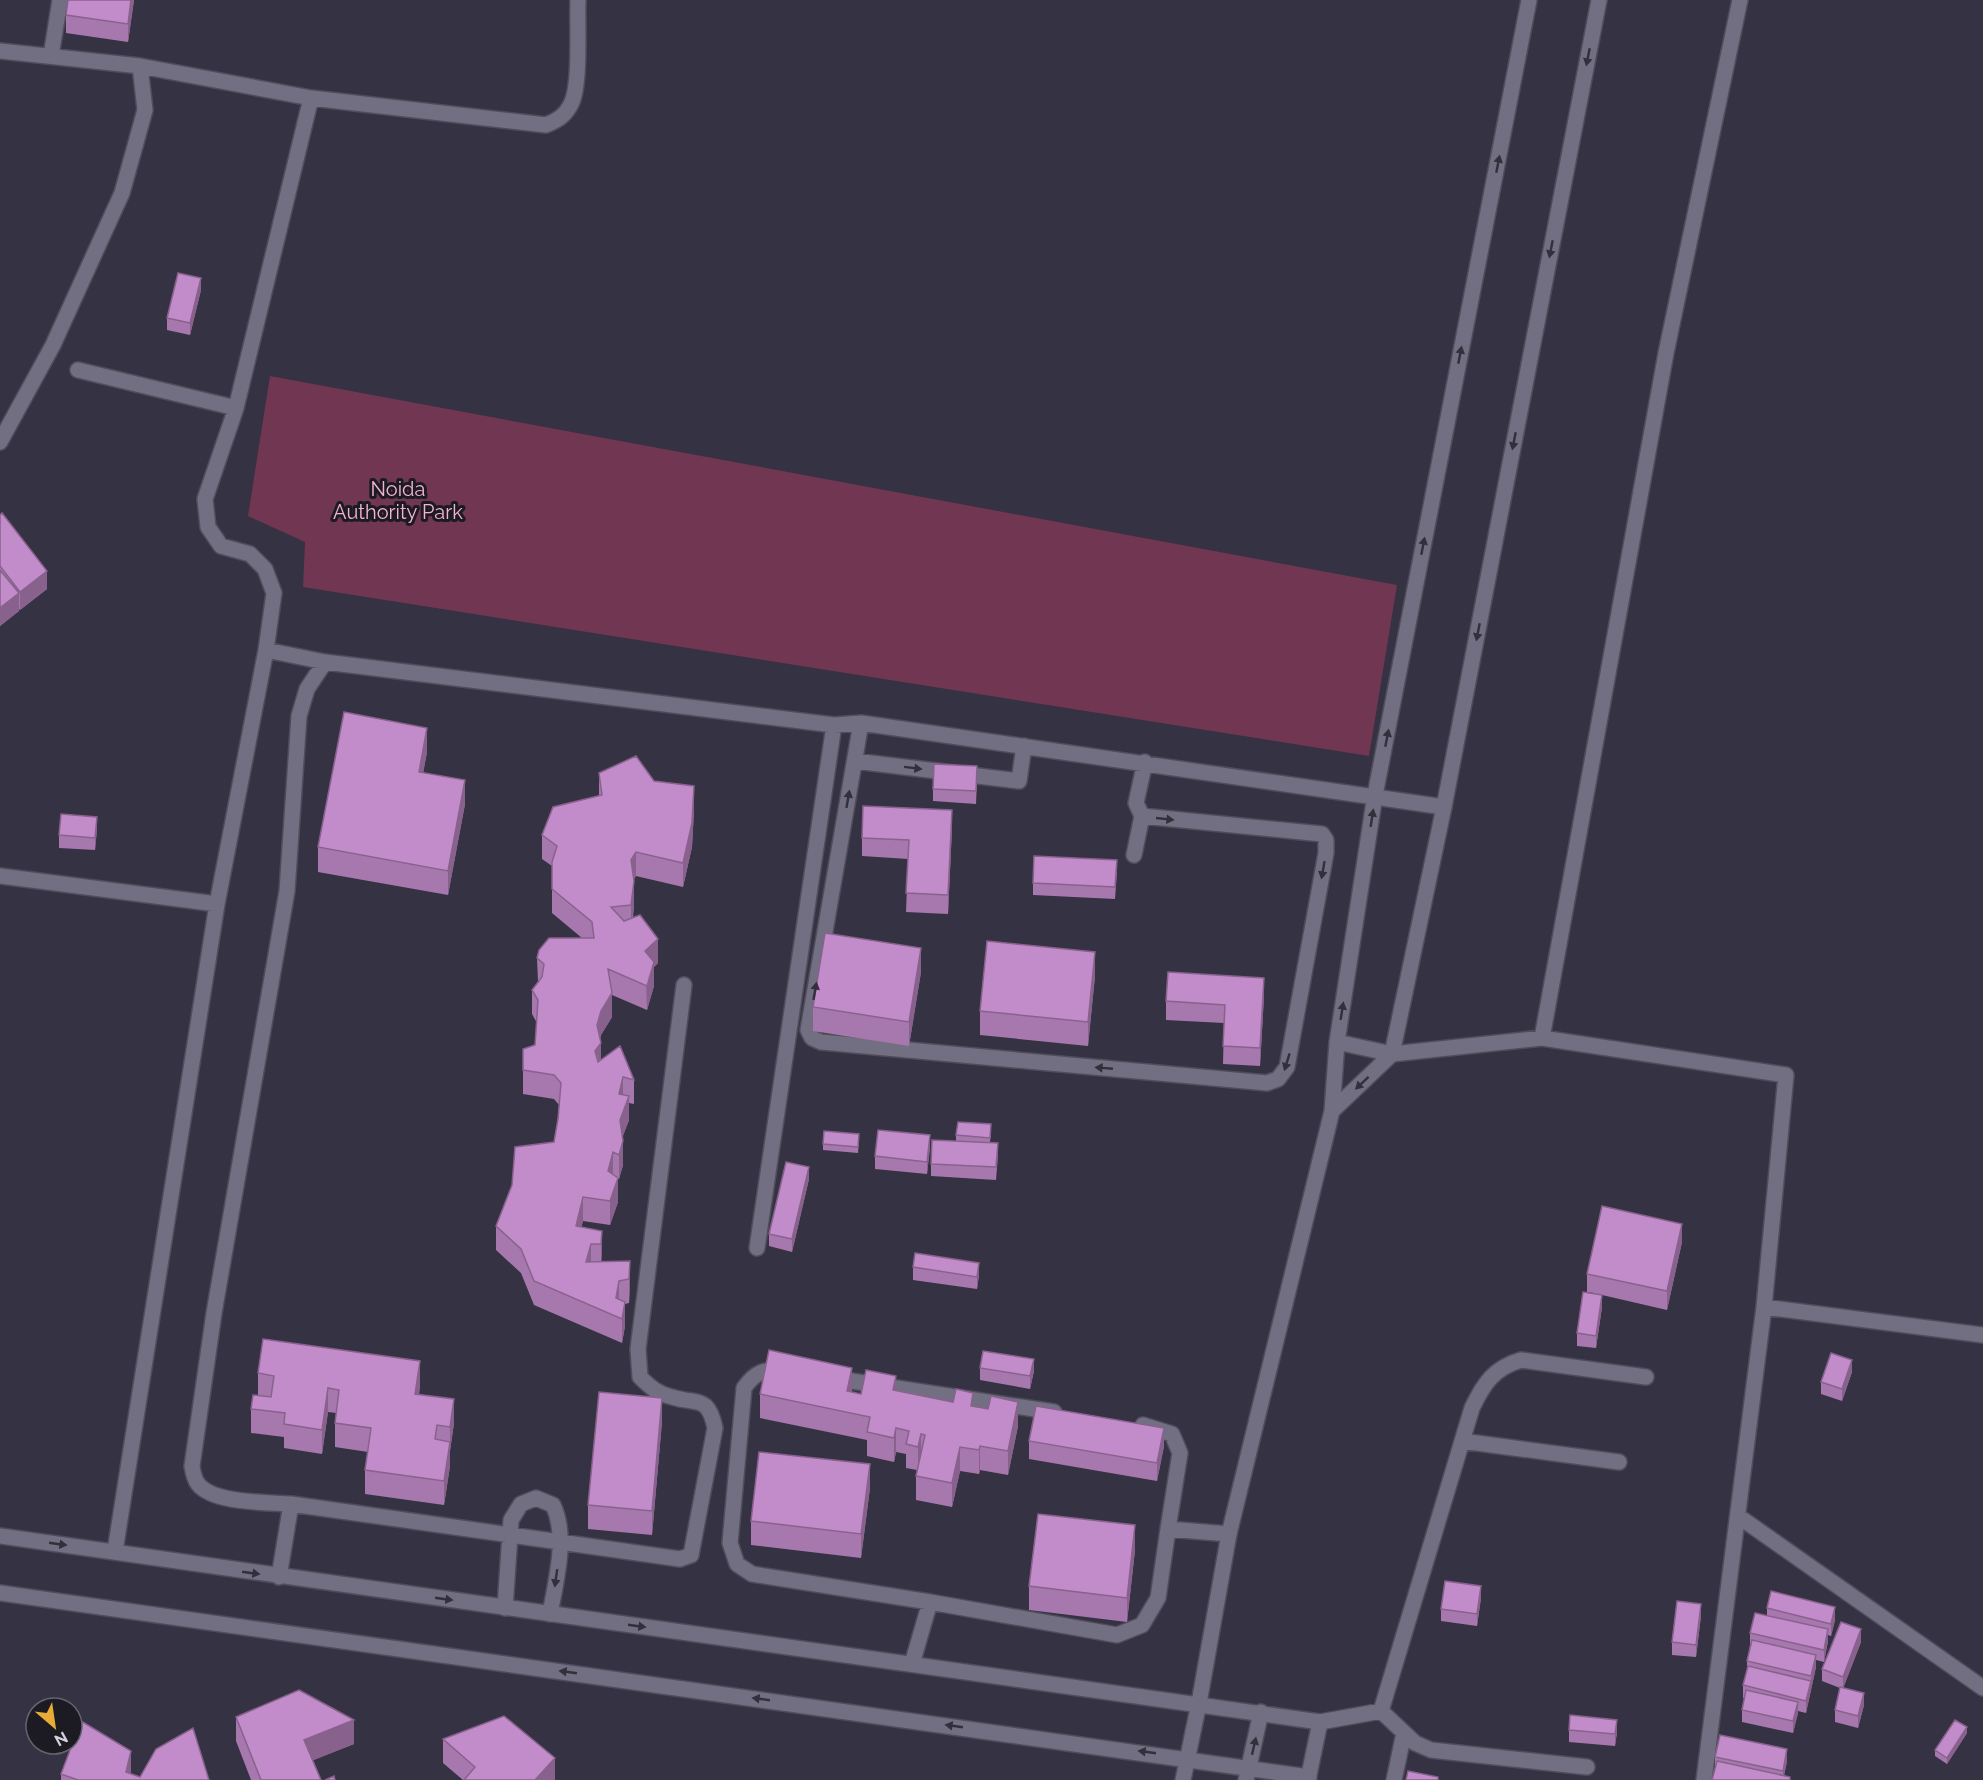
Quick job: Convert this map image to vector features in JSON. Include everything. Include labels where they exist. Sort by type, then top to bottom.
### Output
[{"type":"street","points":[[51,56],[60,0]]},
{"type":"street","points":[[0,51],[140,66],[311,98],[546,125],[561,119],[572,103],[575,85],[578,0]]},
{"type":"street","points":[[1183,1780],[1229,1534],[1332,1111],[1337,1042],[1375,795],[1529,0]]},
{"type":"street","points":[[1332,1111],[1392,1054],[1444,807],[1599,0]]},
{"type":"street","points":[[1542,1038],[1666,353],[1740,0]]},
{"type":"street","points":[[0,442],[53,345],[122,193],[145,110],[140,66]]},
{"type":"street","points":[[116,1551],[217,904],[266,650],[274,593],[265,569],[250,554],[221,546],[207,527],[205,500],[236,408],[311,98]]},
{"type":"street","points":[[78,370],[236,408]]},
{"type":"street","points":[[266,650],[325,662],[834,725],[861,723],[1375,795],[1444,807]]},
{"type":"street","points":[[325,662],[308,689],[299,716],[287,891],[214,1313],[192,1466],[199,1485],[210,1492],[234,1500],[291,1504],[680,1559],[691,1555],[715,1428],[711,1411],[698,1400],[672,1398],[654,1390],[640,1377],[638,1349],[684,985]]},
{"type":"street","points":[[861,723],[808,1030],[812,1038],[833,1043],[1267,1083],[1278,1079],[1287,1067],[1326,853],[1326,840],[1322,834],[1142,816]]},
{"type":"street","points":[[757,1248],[834,725]]},
{"type":"street","points":[[855,761],[1018,781],[1024,746]]},
{"type":"street","points":[[1134,855],[1142,816],[1136,803],[1145,762]]},
{"type":"street","points":[[0,876],[217,904]]},
{"type":"street","points":[[1337,1042],[1392,1054],[1542,1038],[1786,1075],[1764,1307],[1704,1780]]},
{"type":"street","points":[[1764,1307],[1983,1335]]},
{"type":"street","points":[[1382,1711],[1462,1441],[1481,1389],[1493,1373],[1504,1365],[1521,1360],[1646,1377]]},
{"type":"street","points":[[1070,1414],[770,1369],[753,1375],[744,1388],[730,1544],[737,1564],[752,1574],[1117,1635],[1142,1625],[1158,1598],[1180,1453],[1172,1434],[1128,1423]]},
{"type":"street","points":[[1462,1441],[1619,1462]]},
{"type":"street","points":[[506,1608],[508,1535],[511,1520],[520,1504],[536,1498],[553,1505],[560,1520],[550,1614]]},
{"type":"street","points":[[279,1577],[291,1504]]},
{"type":"street","points":[[1738,1516],[1983,1688]]},
{"type":"street","points":[[1168,1529],[1229,1534]]},
{"type":"street","points":[[0,1536],[116,1551],[279,1577],[1199,1703],[1320,1722],[1382,1711]]},
{"type":"street","points":[[0,1593],[1188,1758],[1247,1774],[1309,1778],[1320,1722]]},
{"type":"street","points":[[912,1664],[930,1602]]},
{"type":"street","points":[[1382,1711],[1415,1743],[1431,1750],[1587,1767]]},
{"type":"street","points":[[1247,1774],[1261,1712]]},
{"type":"street","points":[[1394,1780],[1404,1733]]},
{"type":"green space","name":"Noida Authority Park","points":[[270,376],[1397,585],[1369,756],[303,587],[305,542],[248,516]]},
{"type":"building","points":[[68,0],[131,0],[128,24],[66,15]]},
{"type":"building","points":[[178,273],[201,278],[190,323],[167,318]]},
{"type":"building","points":[[2,513],[47,571],[20,592],[0,566],[0,515]]},
{"type":"building","points":[[0,570],[19,593],[0,608]]},
{"type":"building","points":[[344,712],[427,728],[419,772],[465,780],[448,871],[318,847]]},
{"type":"building","points":[[636,756],[654,781],[694,786],[692,823],[683,863],[636,852],[631,860],[634,881],[631,905],[611,907],[624,921],[640,915],[658,939],[645,951],[654,962],[647,986],[608,969],[612,993],[601,1011],[597,1025],[601,1043],[595,1051],[598,1062],[620,1046],[634,1080],[623,1077],[619,1094],[629,1096],[620,1120],[623,1141],[619,1155],[613,1152],[608,1171],[618,1178],[610,1201],[583,1197],[576,1226],[602,1231],[601,1244],[591,1244],[586,1262],[630,1261],[629,1279],[619,1281],[616,1298],[625,1302],[622,1319],[534,1281],[521,1249],[496,1226],[512,1185],[515,1147],[554,1142],[558,1119],[561,1083],[554,1075],[523,1070],[523,1049],[535,1045],[538,1000],[532,990],[542,977],[544,964],[537,958],[539,950],[549,938],[594,938],[592,922],[552,889],[552,862],[557,846],[542,835],[553,807],[602,795],[599,773]]},
{"type":"building","points":[[934,764],[977,766],[976,791],[933,789]]},
{"type":"building","points":[[863,806],[952,810],[948,895],[906,893],[909,840],[862,838]]},
{"type":"building","points":[[61,814],[97,817],[95,838],[59,835]]},
{"type":"building","points":[[1034,856],[1117,860],[1115,887],[1033,883]]},
{"type":"building","points":[[825,933],[921,948],[909,1022],[813,1007]]},
{"type":"building","points":[[987,941],[1095,952],[1088,1022],[980,1011]]},
{"type":"building","points":[[1168,972],[1264,978],[1260,1048],[1223,1046],[1225,1005],[1166,1001]]},
{"type":"building","points":[[958,1122],[991,1124],[990,1138],[956,1135]]},
{"type":"building","points":[[878,1130],[930,1135],[927,1162],[875,1156]]},
{"type":"building","points":[[824,1131],[859,1134],[858,1147],[823,1144]]},
{"type":"building","points":[[932,1140],[998,1143],[996,1167],[931,1164]]},
{"type":"building","points":[[786,1162],[809,1167],[792,1239],[769,1234]]},
{"type":"building","points":[[1602,1206],[1682,1224],[1667,1291],[1587,1274]]},
{"type":"building","points":[[915,1253],[979,1263],[977,1277],[913,1267]]},
{"type":"building","points":[[1583,1292],[1602,1295],[1596,1336],[1577,1333]]},
{"type":"building","points":[[263,1339],[420,1361],[415,1394],[454,1399],[450,1427],[437,1425],[435,1439],[450,1442],[444,1481],[365,1470],[371,1428],[335,1423],[339,1390],[328,1388],[322,1430],[284,1424],[285,1413],[251,1409],[253,1395],[271,1397],[274,1376],[258,1373]]},
{"type":"building","points":[[769,1350],[852,1368],[847,1391],[861,1394],[866,1370],[896,1376],[893,1390],[953,1402],[956,1389],[973,1393],[971,1406],[988,1409],[991,1396],[1018,1402],[1008,1451],[980,1446],[979,1450],[960,1447],[952,1483],[916,1476],[925,1435],[921,1434],[918,1447],[906,1444],[909,1431],[896,1428],[894,1438],[867,1432],[870,1417],[760,1394]]},
{"type":"building","points":[[983,1351],[1034,1359],[1030,1376],[980,1368]]},
{"type":"building","points":[[1831,1353],[1852,1360],[1842,1389],[1821,1382]]},
{"type":"building","points":[[599,1392],[662,1398],[652,1511],[588,1505]]},
{"type":"building","points":[[1036,1406],[1164,1428],[1157,1463],[1029,1441]]},
{"type":"building","points":[[759,1452],[870,1464],[861,1534],[751,1521]]},
{"type":"building","points":[[1038,1514],[1135,1525],[1127,1598],[1029,1586]]},
{"type":"building","points":[[1445,1581],[1481,1586],[1477,1614],[1441,1609]]},
{"type":"building","points":[[1771,1591],[1835,1607],[1831,1624],[1767,1608]]},
{"type":"building","points":[[1677,1601],[1701,1604],[1696,1645],[1672,1642]]},
{"type":"building","points":[[1755,1613],[1828,1629],[1824,1650],[1750,1633]]},
{"type":"building","points":[[1841,1622],[1861,1629],[1843,1677],[1822,1669]]},
{"type":"building","points":[[1752,1640],[1816,1655],[1811,1676],[1747,1661]]},
{"type":"building","points":[[1748,1666],[1811,1681],[1806,1701],[1743,1685]]},
{"type":"building","points":[[1840,1687],[1864,1693],[1858,1716],[1835,1710]]},
{"type":"building","points":[[299,1690],[354,1720],[304,1740],[321,1780],[261,1780],[236,1717]]},
{"type":"building","points":[[1746,1690],[1798,1702],[1793,1721],[1742,1710]]},
{"type":"building","points":[[1570,1715],[1617,1720],[1615,1734],[1569,1730]]},
{"type":"building","points":[[504,1716],[555,1758],[535,1780],[464,1780],[475,1767],[443,1739]]},
{"type":"building","points":[[1955,1720],[1967,1727],[1947,1758],[1935,1750]]},
{"type":"building","points":[[84,1723],[131,1751],[126,1772],[140,1777],[156,1749],[193,1728],[209,1780],[78,1780],[61,1774],[68,1756],[84,1756]]},
{"type":"building","points":[[1720,1735],[1787,1749],[1783,1771],[1715,1757]]},
{"type":"building","points":[[1717,1761],[1790,1777],[1790,1780],[1712,1780]]},
{"type":"building","points":[[1408,1771],[1438,1777],[1438,1780],[1406,1780]]}]
